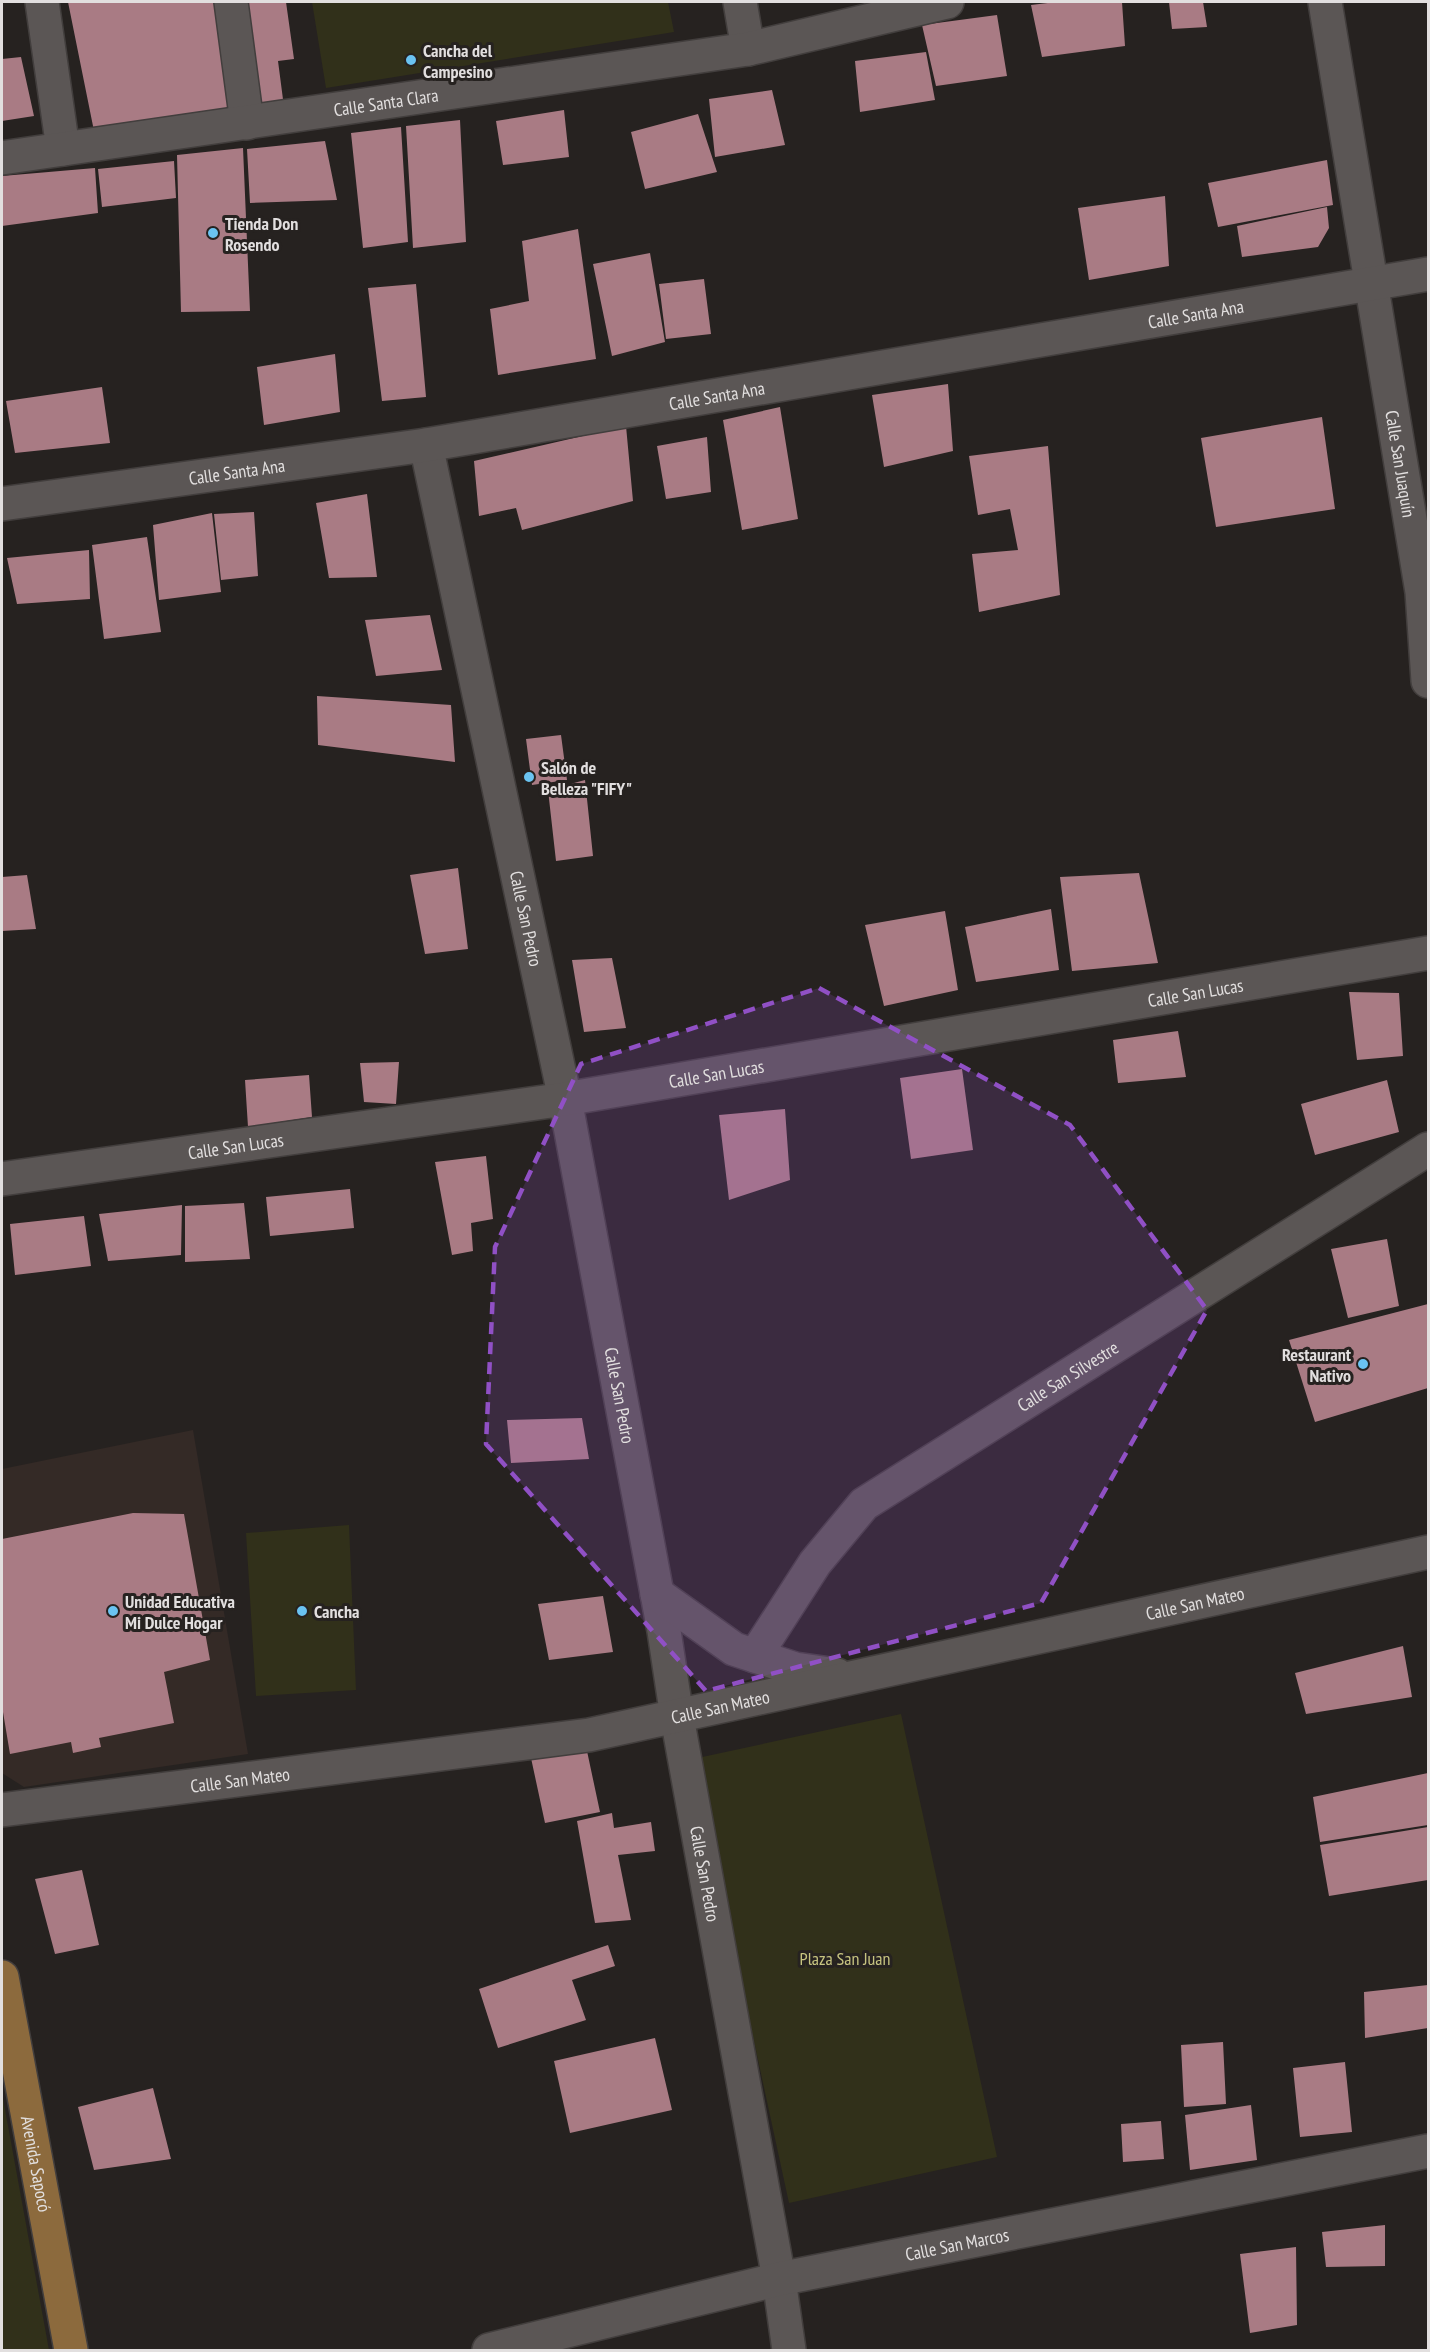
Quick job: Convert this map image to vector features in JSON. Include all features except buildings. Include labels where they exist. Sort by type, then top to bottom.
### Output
[{"type":"main road","name":"Avenida Sapocó","points":[[2,1977],[71,2350]]},
{"type":"street","points":[[42,2],[63,149]]},
{"type":"street","points":[[231,2],[247,123]]},
{"type":"street","points":[[740,2],[748,49]]},
{"type":"street","name":"Calle Santa Clara","points":[[2,158],[748,49],[947,2]]},
{"type":"street","name":"Calle San Juaquín","points":[[1325,2],[1422,592],[1428,681]]},
{"type":"street","name":"Calle Santa Ana","points":[[2,504],[426,445],[1428,274]]},
{"type":"street","name":"Calle San Pedro","points":[[426,445],[565,1099],[657,1594],[676,1717],[779,2279],[789,2350]]},
{"type":"street","name":"Calle San Lucas","points":[[2,1179],[565,1099],[1428,953]]},
{"type":"street","name":"Calle San Silvestre","points":[[755,1656],[815,1563],[864,1504],[1428,1149]]},
{"type":"street","name":"Calle San Mateo","points":[[2,1810],[589,1735],[1428,1552]]},
{"type":"street","points":[[657,1594],[734,1649],[795,1669],[857,1677]]},
{"type":"street","name":"Calle San Marcos","points":[[489,2350],[779,2279],[1428,2151]]},
{"type":"highlighted area","points":[[819,988],[1070,1125],[1207,1310],[1041,1603],[706,1691],[486,1444],[495,1247],[581,1064]]},
{"type":"shaded area","name":"Unidad Educativa Mi Dulce Hogar","points":[[193,1430],[248,1754],[24,1787],[2,1773],[2,1469]]},
{"type":"green space","name":"Cancha del Campesino","points":[[312,2],[668,2],[674,32],[326,88]]},
{"type":"green space","name":"Cancha","points":[[349,1525],[356,1690],[256,1696],[246,1533]]},
{"type":"green space","name":"Plaza San Juan","points":[[901,1714],[997,2157],[789,2203],[693,1759]]},
{"type":"green space","points":[[2,2093],[49,2350],[2,2350]]},
{"type":"place","name":"Cancha del Campesino","points":[[411,60]]},
{"type":"place","name":"Tienda Don Rosendo","points":[[213,233]]},
{"type":"place","name":"Salón de Belleza \"FIFY\"","points":[[529,777]]},
{"type":"place","name":"Restaurant Nativo","points":[[1363,1364]]},
{"type":"place","name":"Unidad Educativa Mi Dulce Hogar","points":[[113,1611]]},
{"type":"place","name":"Cancha","points":[[302,1611]]}]
